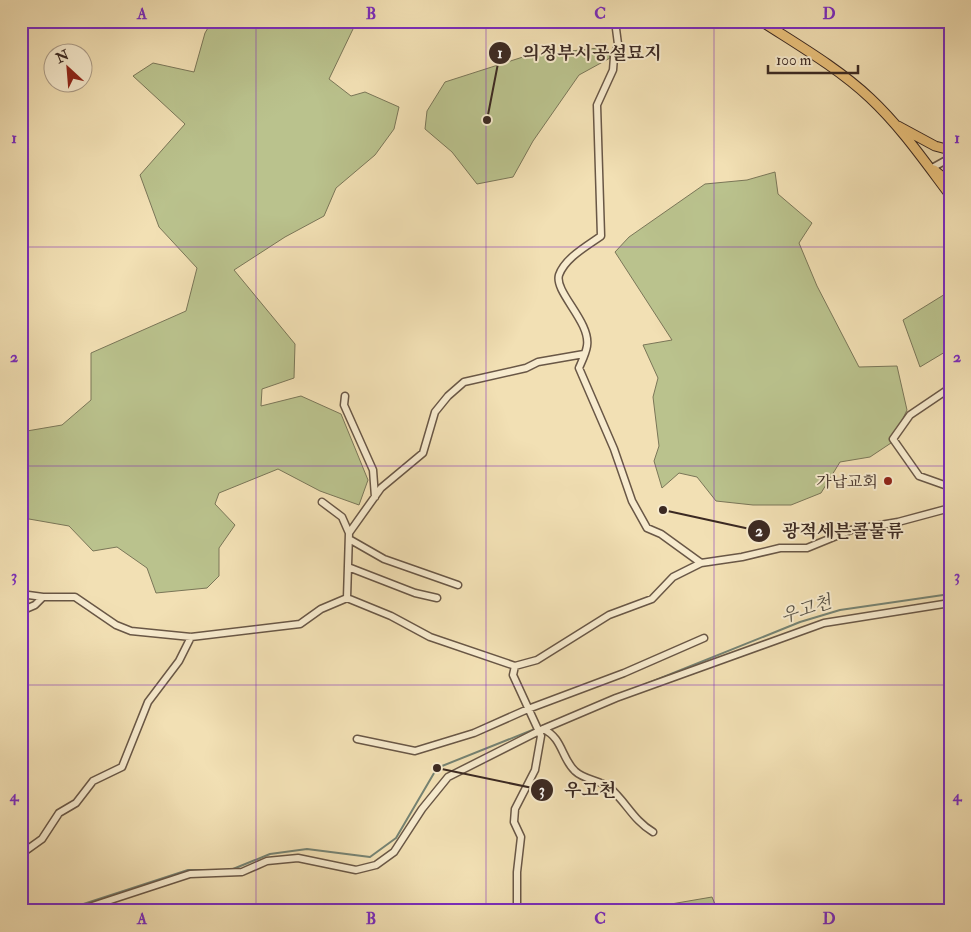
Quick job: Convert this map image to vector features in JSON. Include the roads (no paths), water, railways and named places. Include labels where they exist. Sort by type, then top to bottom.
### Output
[{"type":"main road","points":[[761,21],[833,70],[870,98],[932,168],[950,195]]},
{"type":"main road","points":[[890,121],[921,139],[950,150]]},
{"type":"main road","points":[[932,168],[950,183]]},
{"type":"street","points":[[615,21],[618,44],[613,70],[597,105],[601,236],[569,260],[559,275],[558,284],[579,315],[588,344],[579,368],[614,449],[632,501],[648,528],[661,534],[701,562]]},
{"type":"street","points":[[932,168],[950,158]]},
{"type":"street","points":[[349,536],[381,488],[423,453],[435,412],[464,382],[526,368],[538,362],[584,354]]},
{"type":"street","points":[[950,388],[910,415],[893,439],[919,476],[950,488]]},
{"type":"street","points":[[345,396],[344,405],[373,470],[375,497]]},
{"type":"street","points":[[322,502],[342,517],[349,536],[347,598]]},
{"type":"street","points":[[21,594],[43,597],[75,597],[116,626],[131,631],[191,637],[300,624],[321,609],[347,598],[391,616],[430,638],[515,666],[537,660],[609,615],[652,599],[673,577],[701,562],[742,558],[780,548],[807,548],[852,530],[898,522],[950,508]]},
{"type":"street","points":[[349,536],[384,559],[458,585]]},
{"type":"street","points":[[348,567],[415,593],[437,598]]},
{"type":"street","points":[[21,611],[34,605],[43,597]]},
{"type":"street","points":[[77,911],[190,874],[242,872],[266,861],[298,858],[356,870],[376,865],[394,852],[422,809],[448,777],[540,729],[616,698],[824,623],[950,604]]},
{"type":"street","points":[[21,854],[42,839],[59,813],[76,803],[93,781],[122,767],[148,702],[179,661],[191,637]]},
{"type":"street","points":[[357,739],[415,751],[474,734],[704,638]]},
{"type":"street","points":[[515,666],[513,675],[542,736],[535,770],[515,810],[514,822],[521,837],[517,872],[517,911]]},
{"type":"street","points":[[540,729],[552,732],[558,739],[573,769],[608,786],[642,826],[653,832]]},
{"type":"waterway","name":"우고천","points":[[646,684],[800,622],[840,610],[950,594]]},
{"type":"waterway","name":"우고천","points":[[540,727],[554,721]]},
{"type":"waterway","name":"우고천","points":[[233,869],[270,854],[307,849],[370,857],[396,838],[437,768],[535,729]]},
{"type":"waterway","name":"우고천","points":[[62,911],[188,870],[226,870]]},
{"type":"place","name":"의정부시공설묘지","points":[[487,120]]},
{"type":"place","name":"가납교회","points":[[888,481]]},
{"type":"place","name":"광적세븐콜물류","points":[[663,510]]},
{"type":"place","name":"우고천","points":[[437,768]]}]
